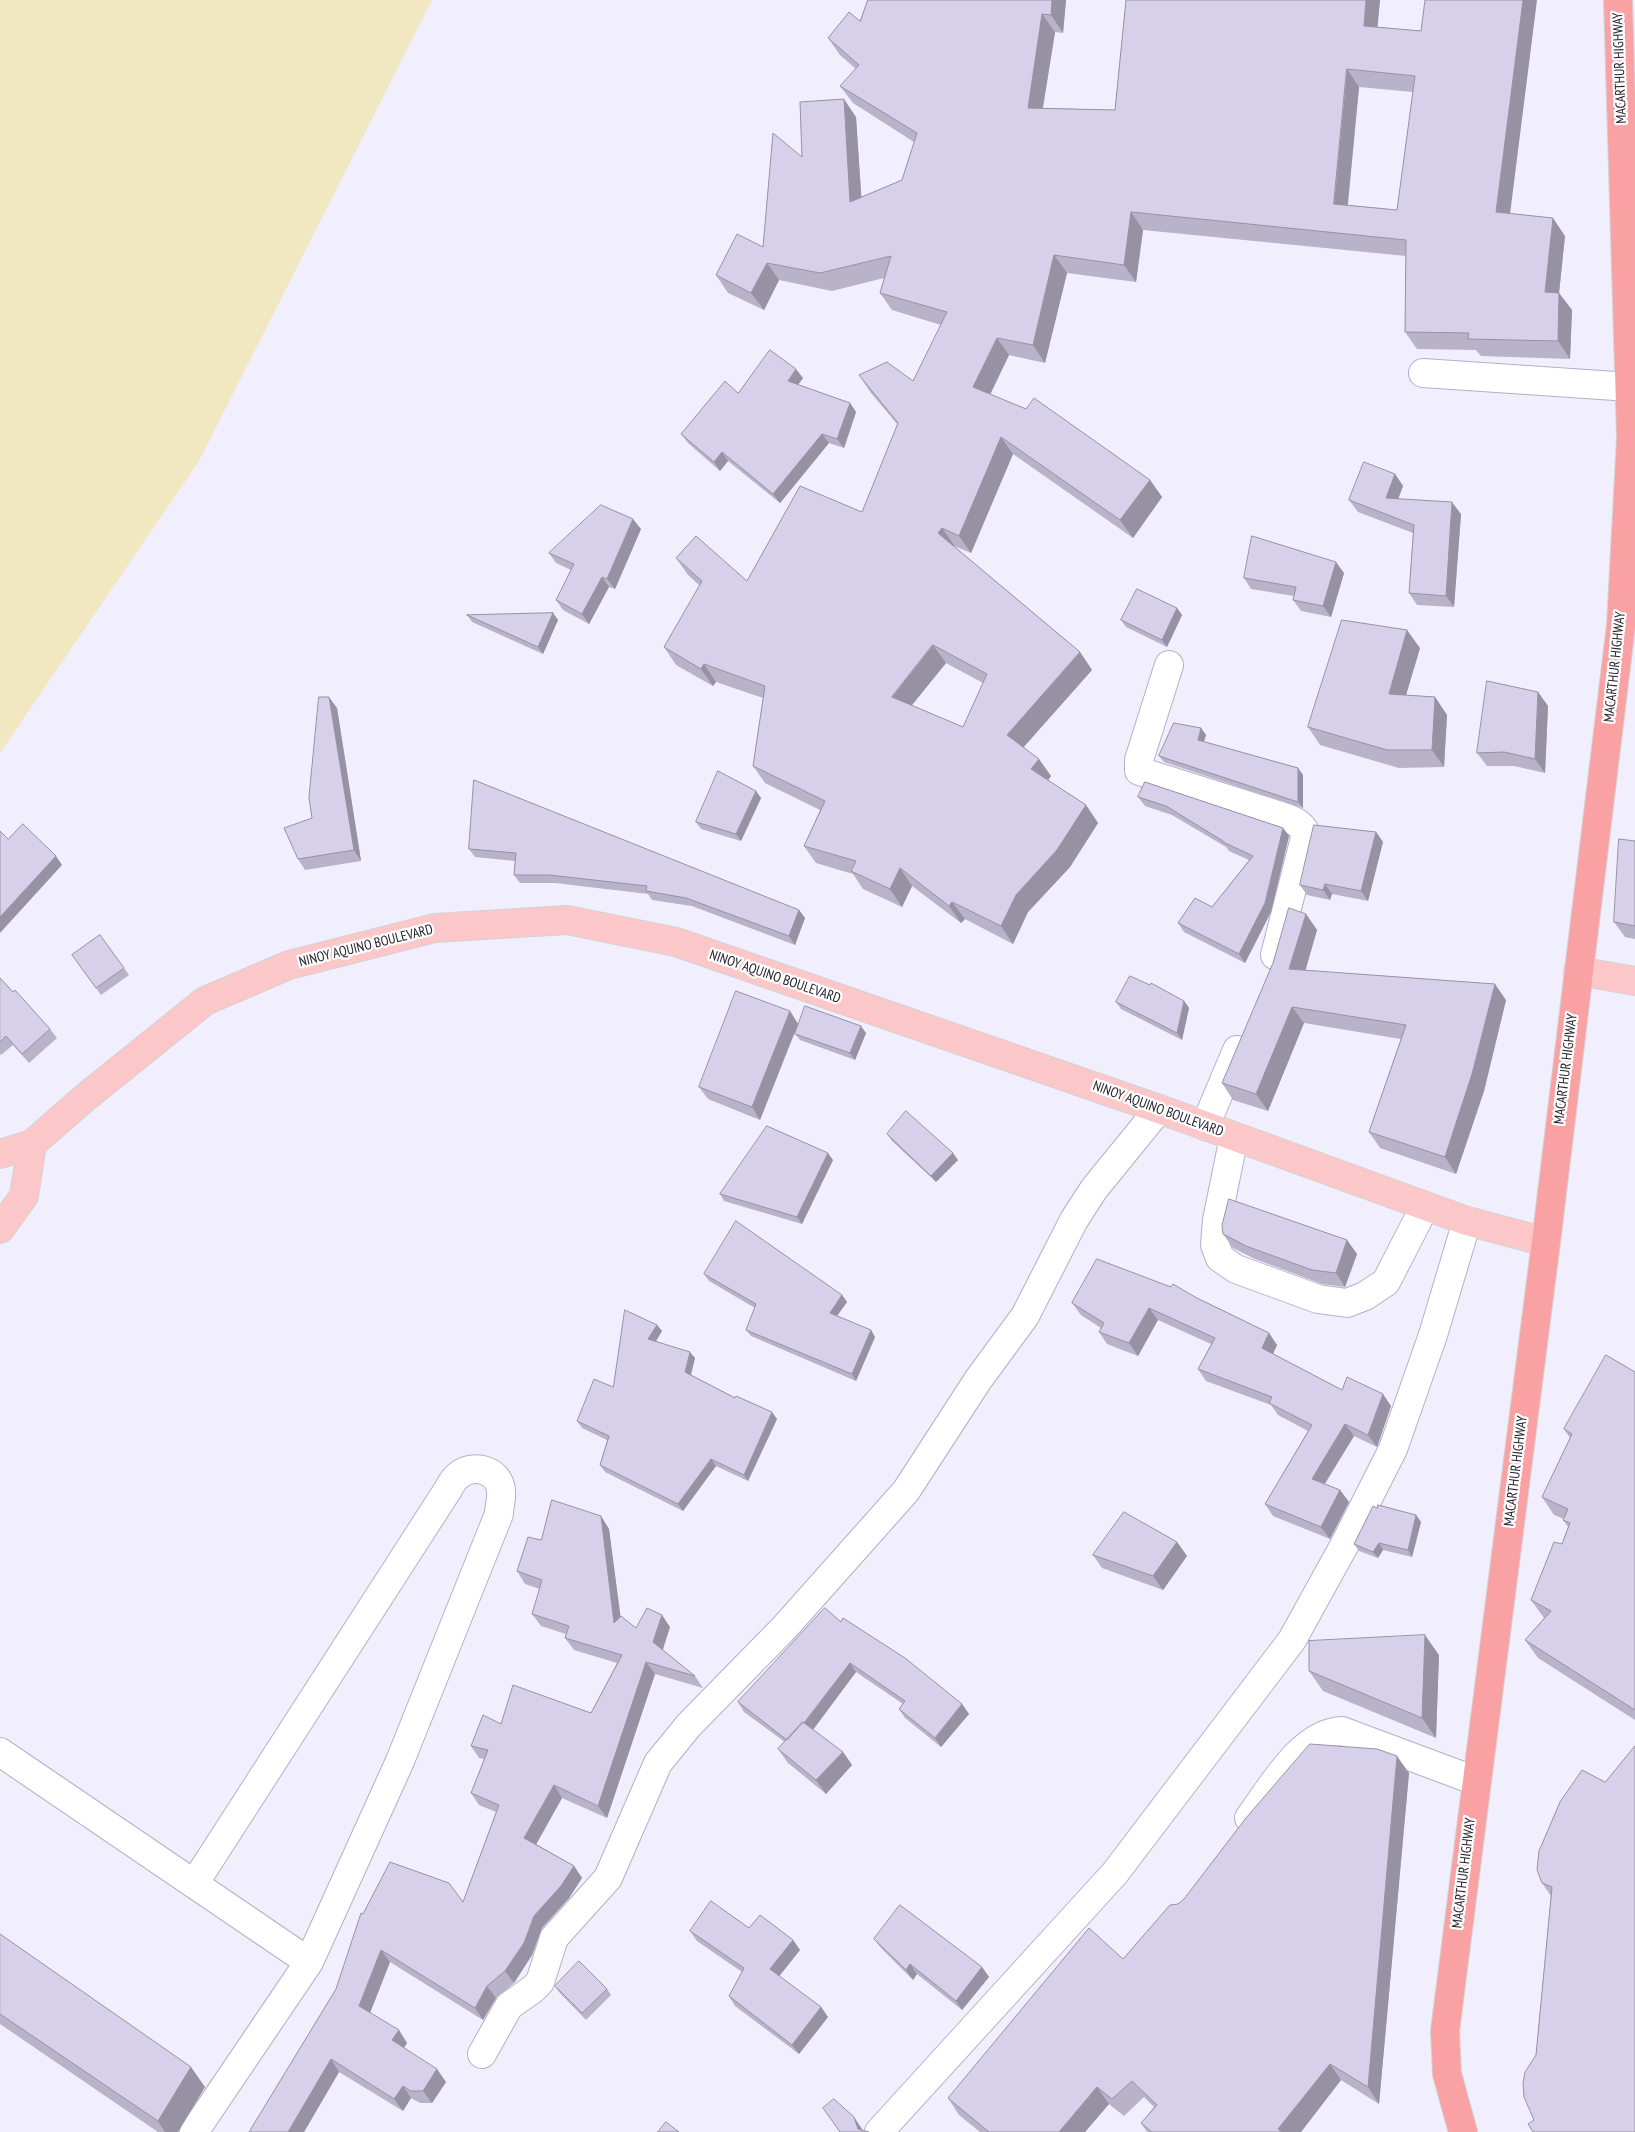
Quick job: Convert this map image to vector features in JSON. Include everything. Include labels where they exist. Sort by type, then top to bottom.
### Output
[{"type":"highway","name":"MACARTHUR HIGHWAY","points":[[1463,2132],[1447,2074],[1445,2031],[1546,1242],[1621,625],[1631,438],[1618,0]]},
{"type":"main road","name":"NINOY AQUINO BOULEVARD","points":[[0,1154],[32,1144],[87,1096],[205,1001],[289,965],[434,928],[568,920],[676,942],[1159,1109],[1467,1221],[1546,1242]]},
{"type":"main road","points":[[1578,971],[1635,981]]},
{"type":"main road","points":[[0,1229],[24,1196],[32,1144]]},
{"type":"street","points":[[1423,373],[1630,386]]},
{"type":"street","points":[[1168,665],[1139,760],[1139,771],[1278,815],[1300,824],[1306,834],[1283,930],[1266,982]]},
{"type":"street","points":[[1205,1126],[1247,1027]]},
{"type":"street","points":[[482,2054],[509,2006],[540,1982],[554,1938],[608,1878],[658,1763],[689,1725],[785,1627],[906,1491],[978,1380],[1025,1316],[1074,1220],[1094,1189],[1159,1109]]},
{"type":"street","points":[[1234,1136],[1217,1220],[1215,1245],[1220,1258],[1236,1269],[1318,1299],[1347,1303],[1365,1296],[1386,1282],[1425,1206]]},
{"type":"street","points":[[879,2132],[1115,1873],[1292,1640],[1345,1544],[1393,1449],[1432,1335],[1467,1221]]},
{"type":"street","points":[[194,1884],[447,1490],[459,1474],[475,1468],[486,1470],[496,1478],[502,1489],[498,1514],[400,1762],[309,1962],[194,2132]]},
{"type":"street","points":[[1236,1835],[1308,1743],[1328,1731],[1342,1731],[1476,1781]]},
{"type":"street","points":[[0,1752],[309,1962]]},
{"type":"sand","points":[[0,0],[432,0],[199,461],[0,753]]},
{"type":"building","points":[[868,0],[1052,0],[1051,15],[1042,14],[1028,108],[1115,110],[1126,0],[1366,0],[1364,26],[1421,31],[1425,0],[1523,0],[1496,212],[1553,218],[1545,292],[1559,293],[1558,341],[1468,339],[1469,333],[1405,332],[1406,240],[1131,212],[1124,265],[1054,255],[1033,345],[997,338],[973,387],[1026,409],[1034,398],[1150,480],[1120,520],[1001,437],[959,536],[942,528],[938,533],[1080,652],[1007,735],[1039,759],[1031,769],[1086,805],[1057,850],[1016,895],[1001,926],[952,902],[949,906],[900,868],[890,889],[851,871],[856,861],[804,846],[825,801],[753,766],[765,686],[704,664],[701,669],[664,647],[702,581],[676,558],[696,536],[747,581],[800,486],[862,512],[898,423],[859,375],[887,362],[913,381],[947,312],[880,293],[891,256],[820,273],[767,263],[751,293],[716,275],[737,234],[763,247],[773,133],[802,157],[800,102],[844,99],[850,202],[902,180],[917,133],[840,86],[859,65],[828,38],[849,12],[860,21]],"holes":[[[1347,69],[1415,76],[1397,210],[1334,204]],[[933,645],[987,674],[963,727],[892,697]]]},
{"type":"building","points":[[770,350],[796,369],[788,381],[850,403],[837,439],[822,434],[773,494],[722,452],[714,462],[681,434],[725,381],[738,393]]},
{"type":"building","points":[[1364,462],[1395,474],[1386,498],[1452,502],[1446,596],[1409,593],[1414,525],[1349,500]]},
{"type":"building","points":[[601,505],[633,519],[607,579],[602,577],[582,614],[556,600],[574,564],[549,553]]},
{"type":"building","points":[[1252,536],[1336,562],[1323,606],[1293,600],[1296,587],[1244,578]]},
{"type":"building","points":[[1137,589],[1177,608],[1162,640],[1121,620]]},
{"type":"building","points":[[553,613],[538,647],[467,615]]},
{"type":"building","points":[[1342,620],[1407,630],[1389,694],[1435,697],[1432,750],[1387,750],[1308,727]]},
{"type":"building","points":[[1487,681],[1538,692],[1535,759],[1504,752],[1477,753]]},
{"type":"building","points":[[319,697],[329,697],[354,850],[298,859],[284,828],[312,818],[309,798]]},
{"type":"building","points":[[1174,723],[1201,728],[1198,740],[1298,768],[1298,802],[1159,756]]},
{"type":"building","points":[[718,771],[756,791],[736,834],[696,822]]},
{"type":"building","points":[[474,780],[799,910],[789,936],[686,898],[646,891],[647,886],[549,875],[514,875],[516,853],[469,849]]},
{"type":"building","points":[[1145,782],[1283,828],[1265,903],[1239,954],[1178,923],[1195,898],[1212,907],[1253,856],[1223,842],[1166,806],[1138,797]]},
{"type":"building","points":[[23,824],[56,856],[0,917],[0,831],[8,839]]},
{"type":"building","points":[[1314,825],[1376,832],[1361,891],[1325,884],[1323,890],[1300,885]]},
{"type":"building","points":[[1619,839],[1635,841],[1635,926],[1614,922]]},
{"type":"building","points":[[1289,908],[1306,914],[1289,969],[1495,984],[1472,1074],[1445,1157],[1369,1132],[1406,1025],[1292,1007],[1256,1094],[1222,1083],[1273,963]]},
{"type":"building","points":[[100,935],[124,968],[96,988],[72,955]]},
{"type":"building","points":[[1130,976],[1150,985],[1151,983],[1184,1001],[1177,1033],[1116,1002]]},
{"type":"building","points":[[0,978],[13,992],[15,990],[50,1029],[22,1054],[6,1036],[0,1042]]},
{"type":"building","points":[[736,991],[790,1011],[752,1107],[699,1087]]},
{"type":"building","points":[[805,1006],[861,1026],[850,1053],[795,1034]]},
{"type":"building","points":[[906,1111],[953,1153],[931,1176],[887,1134]]},
{"type":"building","points":[[767,1126],[828,1153],[797,1217],[720,1194]]},
{"type":"building","points":[[1229,1199],[1347,1240],[1336,1273],[1312,1270],[1246,1246],[1223,1234],[1222,1226]]},
{"type":"building","points":[[736,1221],[842,1295],[830,1313],[871,1330],[852,1374],[746,1330],[756,1304],[704,1274]]},
{"type":"building","points":[[1097,1259],[1171,1287],[1173,1284],[1195,1297],[1269,1333],[1262,1348],[1342,1390],[1347,1377],[1383,1394],[1368,1435],[1345,1424],[1312,1479],[1340,1490],[1321,1527],[1265,1504],[1312,1425],[1269,1403],[1272,1397],[1198,1369],[1215,1338],[1149,1308],[1129,1343],[1099,1332],[1104,1323],[1072,1303]]},
{"type":"building","points":[[625,1310],[657,1325],[648,1339],[690,1352],[685,1372],[735,1398],[736,1396],[772,1412],[744,1475],[711,1459],[678,1504],[600,1465],[609,1436],[577,1421],[594,1379],[613,1387]]},
{"type":"building","points":[[1606,1355],[1635,1372],[1635,1710],[1525,1640],[1551,1611],[1531,1600],[1554,1542],[1562,1544],[1570,1523],[1563,1520],[1568,1509],[1542,1497],[1572,1434],[1564,1429]]},
{"type":"building","points":[[552,1500],[601,1516],[614,1623],[621,1616],[636,1628],[647,1608],[662,1615],[653,1642],[695,1676],[646,1662],[598,1806],[554,1785],[524,1838],[574,1866],[561,1886],[534,1916],[524,1943],[505,1971],[487,1986],[475,2008],[381,1950],[359,2006],[399,2030],[392,2040],[437,2069],[423,2091],[411,2091],[403,2086],[394,2099],[331,2059],[288,2132],[249,2132],[336,1989],[361,1913],[363,1914],[390,1862],[449,1883],[463,1902],[499,1805],[471,1793],[488,1750],[471,1746],[483,1715],[501,1724],[513,1685],[591,1713],[622,1655],[565,1638],[569,1626],[532,1614],[542,1580],[517,1571],[528,1537],[541,1540]]},
{"type":"building","points":[[1378,1505],[1416,1515],[1408,1550],[1379,1543],[1373,1552],[1354,1544],[1373,1506],[1377,1508]]},
{"type":"building","points":[[1124,1512],[1177,1542],[1153,1576],[1093,1555]]},
{"type":"building","points":[[825,1608],[841,1622],[843,1618],[905,1658],[962,1704],[935,1738],[899,1709],[905,1701],[850,1663],[804,1723],[787,1740],[738,1702]]},
{"type":"building","points":[[1425,1635],[1422,1718],[1309,1671],[1309,1641]]},
{"type":"building","points":[[803,1722],[843,1752],[816,1780],[778,1749]]},
{"type":"building","points":[[1310,1744],[1377,1749],[1397,1756],[1368,2087],[1330,2064],[1278,2129],[1282,2132],[1152,2132],[1141,2123],[1157,2105],[1132,2081],[1112,2099],[1097,2087],[1059,2132],[989,2132],[948,2098],[1089,1928],[1123,1959],[1170,1905],[1178,1904],[1184,1899],[1246,1818]]},
{"type":"building","points":[[1635,1746],[1635,2132],[1533,2132],[1528,2124],[1534,2120],[1524,2097],[1523,2083],[1525,2072],[1536,2055],[1552,1887],[1542,1883],[1537,1870],[1539,1851],[1560,1802],[1582,1770],[1605,1782]]},
{"type":"building","points":[[711,1901],[749,1928],[760,1915],[793,1940],[770,1969],[821,2007],[792,2045],[729,1996],[744,1968],[690,1931]]},
{"type":"building","points":[[900,1905],[982,1967],[956,2001],[910,1964],[906,1970],[874,1939]]},
{"type":"building","points":[[0,1934],[191,2067],[158,2121],[0,2014]]},
{"type":"building","points":[[579,1961],[607,1989],[582,2013],[555,1986]]},
{"type":"building","points":[[834,2099],[854,2117],[858,2129],[869,2132],[840,2132],[823,2108]]},
{"type":"building","points":[[666,2122],[679,2132],[658,2132]]}]
